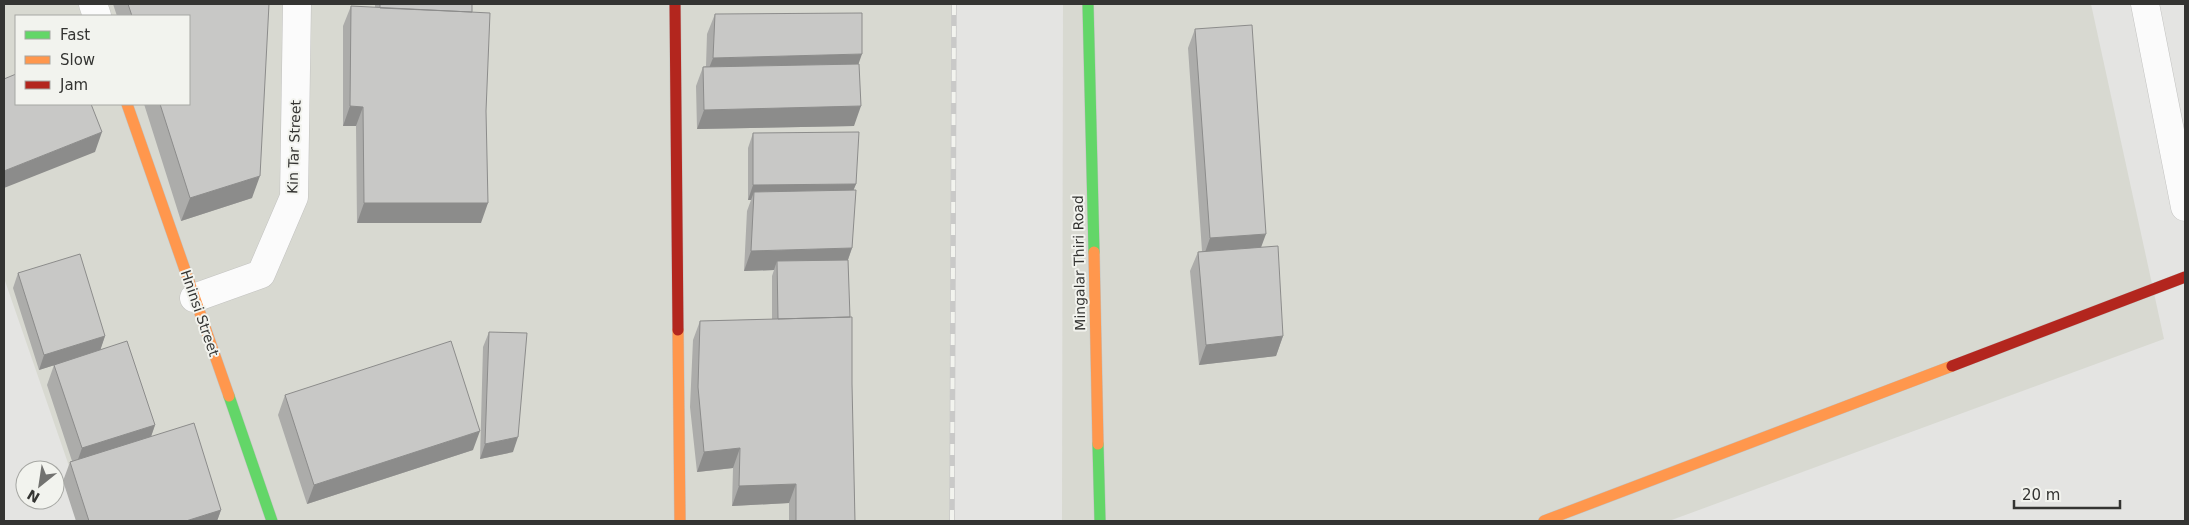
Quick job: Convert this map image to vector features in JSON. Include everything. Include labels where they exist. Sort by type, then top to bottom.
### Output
[{"type":"street","name":"Kin Tar Street","points":[[194,298],[261,274],[294,198],[297,4]]},
{"type":"street","points":[[675,4],[680,521]]},
{"type":"street","name":"Mingalar Thiri Road","points":[[1088,4],[1100,521]]},
{"type":"street","points":[[2145,4],[2185,207]]},
{"type":"street","name":"Hninsi Street","points":[[127,105],[272,521]]},
{"type":"street","points":[[1544,521],[2185,277]]},
{"type":"shaded area","points":[[4,4],[954,4],[951,521],[88,521],[4,278]]},
{"type":"shaded area","points":[[1063,4],[2091,4],[2164,339],[1669,521],[1062,521]]},
{"type":"building","points":[[128,4],[269,4],[260,176],[190,198],[160,105],[190,105],[190,15],[132,15]]},
{"type":"building","points":[[380,4],[472,4],[472,12],[380,8]]},
{"type":"building","points":[[351,6],[490,13],[486,111],[488,203],[364,203],[363,107],[350,106]]},
{"type":"building","points":[[862,13],[862,54],[713,58],[715,14]]},
{"type":"building","points":[[1252,25],[1266,234],[1210,238],[1195,29]]},
{"type":"building","points":[[859,64],[861,106],[704,110],[703,67]]},
{"type":"building","points":[[15,74],[15,105],[91,105],[102,132],[4,171],[4,79]]},
{"type":"building","points":[[859,132],[856,184],[753,185],[753,133]]},
{"type":"building","points":[[856,190],[852,248],[751,251],[754,192]]},
{"type":"building","points":[[1278,246],[1283,336],[1206,345],[1198,252]]},
{"type":"building","points":[[80,254],[105,336],[44,355],[18,273]]},
{"type":"building","points":[[848,260],[850,317],[778,319],[777,261]]},
{"type":"building","points":[[852,317],[855,521],[796,521],[796,484],[739,486],[740,448],[704,452],[698,387],[700,321]]},
{"type":"building","points":[[489,332],[527,333],[518,437],[485,444]]},
{"type":"building","points":[[127,341],[155,425],[82,448],[54,365]]},
{"type":"building","points":[[451,341],[480,431],[314,485],[285,395]]},
{"type":"building","points":[[194,423],[221,510],[186,521],[89,521],[70,462]]},
{"type":"railway","points":[[952,521],[954,4]]},
{"type":"traffic: fast","points":[[1088,4],[1094,252]]},
{"type":"traffic: fast","points":[[229,396],[272,521]]},
{"type":"traffic: fast","points":[[1098,444],[1100,521]]},
{"type":"traffic: slow","points":[[127,105],[229,396]]},
{"type":"traffic: slow","points":[[1094,252],[1098,444]]},
{"type":"traffic: slow","points":[[678,330],[680,521]]},
{"type":"traffic: slow","points":[[1544,521],[1952,366]]},
{"type":"traffic: jam","points":[[675,4],[678,330]]},
{"type":"traffic: jam","points":[[1952,366],[2185,277]]}]
